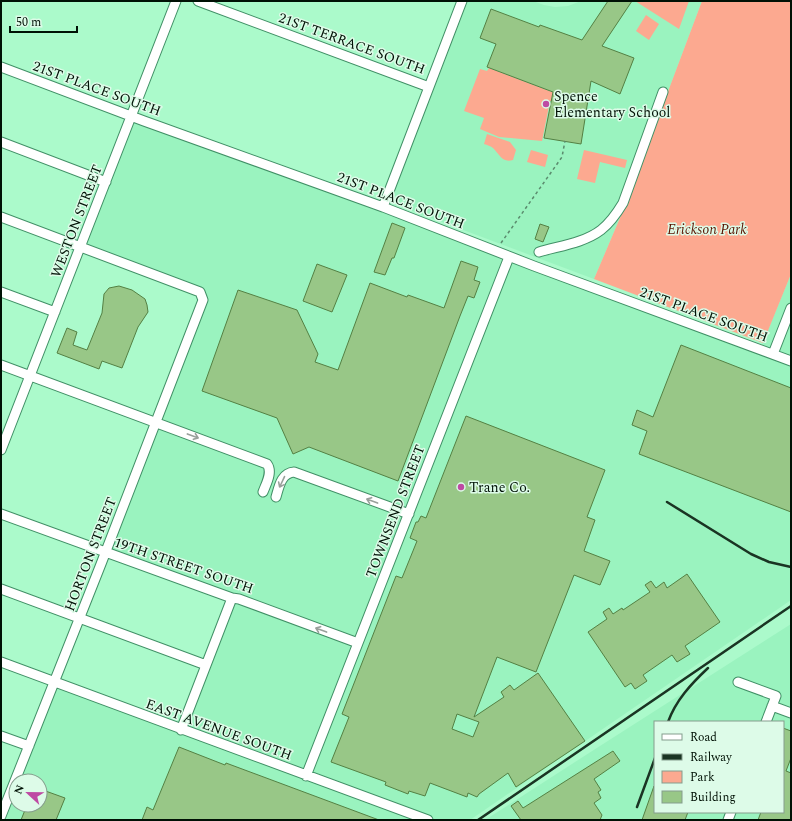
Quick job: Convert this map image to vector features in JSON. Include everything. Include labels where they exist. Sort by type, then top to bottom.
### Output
[{"type":"street","name":"WESTON STREET","points":[[2,444],[30,376],[176,1]]},
{"type":"street","name":"21ST TERRACE SOUTH","points":[[198,1],[429,87]]},
{"type":"street","points":[[383,207],[462,1]]},
{"type":"street","name":"21ST PLACE SOUTH","points":[[1,67],[383,207],[509,257],[791,361]]},
{"type":"street","points":[[539,252],[583,240],[601,230],[614,217],[623,203],[663,92]]},
{"type":"street","points":[[1,142],[106,182]]},
{"type":"street","points":[[1,217],[80,247]]},
{"type":"street","name":"HORTON STREET","points":[[2,810],[106,553],[203,300],[200,292],[80,247]]},
{"type":"street","name":"TOWNSEND STREET","points":[[306,776],[509,257]]},
{"type":"street","points":[[1,292],[55,312]]},
{"type":"street","points":[[773,354],[791,308]]},
{"type":"street","points":[[1,365],[267,464],[270,467],[270,471],[263,492]]},
{"type":"street","points":[[276,497],[283,477],[288,473],[294,472],[409,514]]},
{"type":"street","name":"19TH STREET SOUTH","points":[[1,514],[232,598],[240,599],[358,643]]},
{"type":"street","points":[[1,589],[80,617],[206,665]]},
{"type":"street","points":[[181,730],[232,598]]},
{"type":"street","name":"EAST AVENUE SOUTH","points":[[1,662],[181,730],[428,820]]},
{"type":"street","points":[[738,682],[776,696],[766,721]]},
{"type":"street","points":[[772,706],[791,713]]},
{"type":"street","points":[[1,736],[29,746]]},
{"type":"path","points":[[497,252],[501,241],[562,157],[565,141]]},
{"type":"shaded area","name":"Spence Elementary School","points":[[468,1],[533,1],[555,7],[568,6],[581,1],[702,1],[625,206],[594,279],[394,204],[391,200]]},
{"type":"shaded area","name":"Trane Co.","points":[[132,116],[383,207],[509,257],[759,352],[791,274],[791,600],[470,820],[1,820],[1,816],[8,799],[8,813],[48,813],[48,773],[18,773],[55,683],[181,729],[232,599],[106,553],[203,300],[200,292],[81,247]]},
{"type":"shaded area","points":[[791,624],[791,820],[485,820],[589,753]]},
{"type":"green space","points":[[635,1],[689,1],[679,29]]},
{"type":"green space","name":"Erickson Park","points":[[702,1],[791,1],[791,274],[763,343],[594,279],[625,206]]},
{"type":"green space","points":[[646,15],[659,24],[649,40],[636,31]]},
{"type":"green space","points":[[489,68],[560,95],[558,102],[550,101],[542,141],[499,137],[480,129],[484,118],[464,111],[480,69],[487,71]]},
{"type":"green space","points":[[487,134],[510,142],[516,150],[513,160],[509,161],[504,159],[492,147],[484,144]]},
{"type":"green space","points":[[531,150],[548,155],[545,167],[527,162]]},
{"type":"green space","points":[[584,150],[627,160],[625,168],[600,162],[595,183],[577,179]]},
{"type":"building","points":[[608,1],[632,1],[602,46],[634,58],[620,94],[591,81],[581,144],[544,138],[553,92],[487,67],[496,44],[480,38],[491,9],[539,27],[540,25],[582,40]]},
{"type":"building","points":[[392,223],[405,228],[394,258],[392,258],[385,275],[374,272]]},
{"type":"building","points":[[540,224],[549,227],[543,242],[535,239]]},
{"type":"building","points":[[461,261],[478,267],[474,280],[480,282],[474,298],[468,296],[398,481],[309,447],[293,454],[277,418],[202,391],[238,290],[297,310],[318,354],[315,362],[338,370],[370,283],[407,297],[408,295],[444,308]]},
{"type":"building","points":[[317,264],[347,275],[332,312],[303,301]]},
{"type":"building","points":[[119,286],[132,290],[145,299],[148,312],[138,327],[122,368],[102,361],[99,369],[57,353],[67,328],[77,332],[73,345],[87,350],[102,313],[104,294],[109,288]]},
{"type":"building","points":[[681,345],[791,388],[791,512],[639,454],[647,431],[632,425],[637,410],[653,417]]},
{"type":"building","points":[[466,416],[605,470],[587,517],[595,520],[584,551],[610,561],[600,585],[574,575],[536,672],[497,657],[474,717],[504,697],[501,692],[510,685],[514,690],[538,673],[585,741],[516,787],[508,773],[477,797],[468,793],[467,797],[430,783],[425,796],[409,791],[408,794],[385,785],[386,782],[331,762],[349,717],[342,714],[396,576],[402,578],[417,541],[410,538],[416,522],[418,522],[421,516],[426,518]],"holes":[[[457,714],[479,722],[473,737],[452,729]]]},
{"type":"building","points":[[687,574],[720,622],[685,646],[690,654],[677,662],[672,655],[643,675],[647,681],[635,689],[631,683],[625,687],[588,632],[607,619],[603,612],[609,608],[613,614],[622,608],[623,610],[650,592],[645,585],[651,581],[656,588],[664,582],[667,588]]},
{"type":"building","points":[[784,728],[791,731],[791,758],[786,771],[791,773],[791,820],[758,820],[761,813],[784,813]]},
{"type":"building","points":[[179,747],[379,820],[142,820],[147,807],[153,810]]},
{"type":"building","points":[[613,751],[620,761],[594,779],[601,790],[598,792],[601,798],[594,803],[602,815],[600,820],[521,820],[511,806],[518,801],[523,808]]},
{"type":"building","points":[[654,786],[654,813],[688,813],[685,820],[642,820]]},
{"type":"building","points":[[48,792],[65,798],[56,820],[21,820],[24,813],[48,813]]},
{"type":"railway","points":[[667,502],[751,554],[769,562],[791,567]]},
{"type":"railway","points":[[478,820],[791,606]]},
{"type":"railway","points":[[668,721],[675,707],[685,693],[708,668]]},
{"type":"railway","points":[[637,807],[654,761]]},
{"type":"place","name":"Spence Elementary School","points":[[546,104]]},
{"type":"place","name":"Trane Co.","points":[[461,487]]}]
